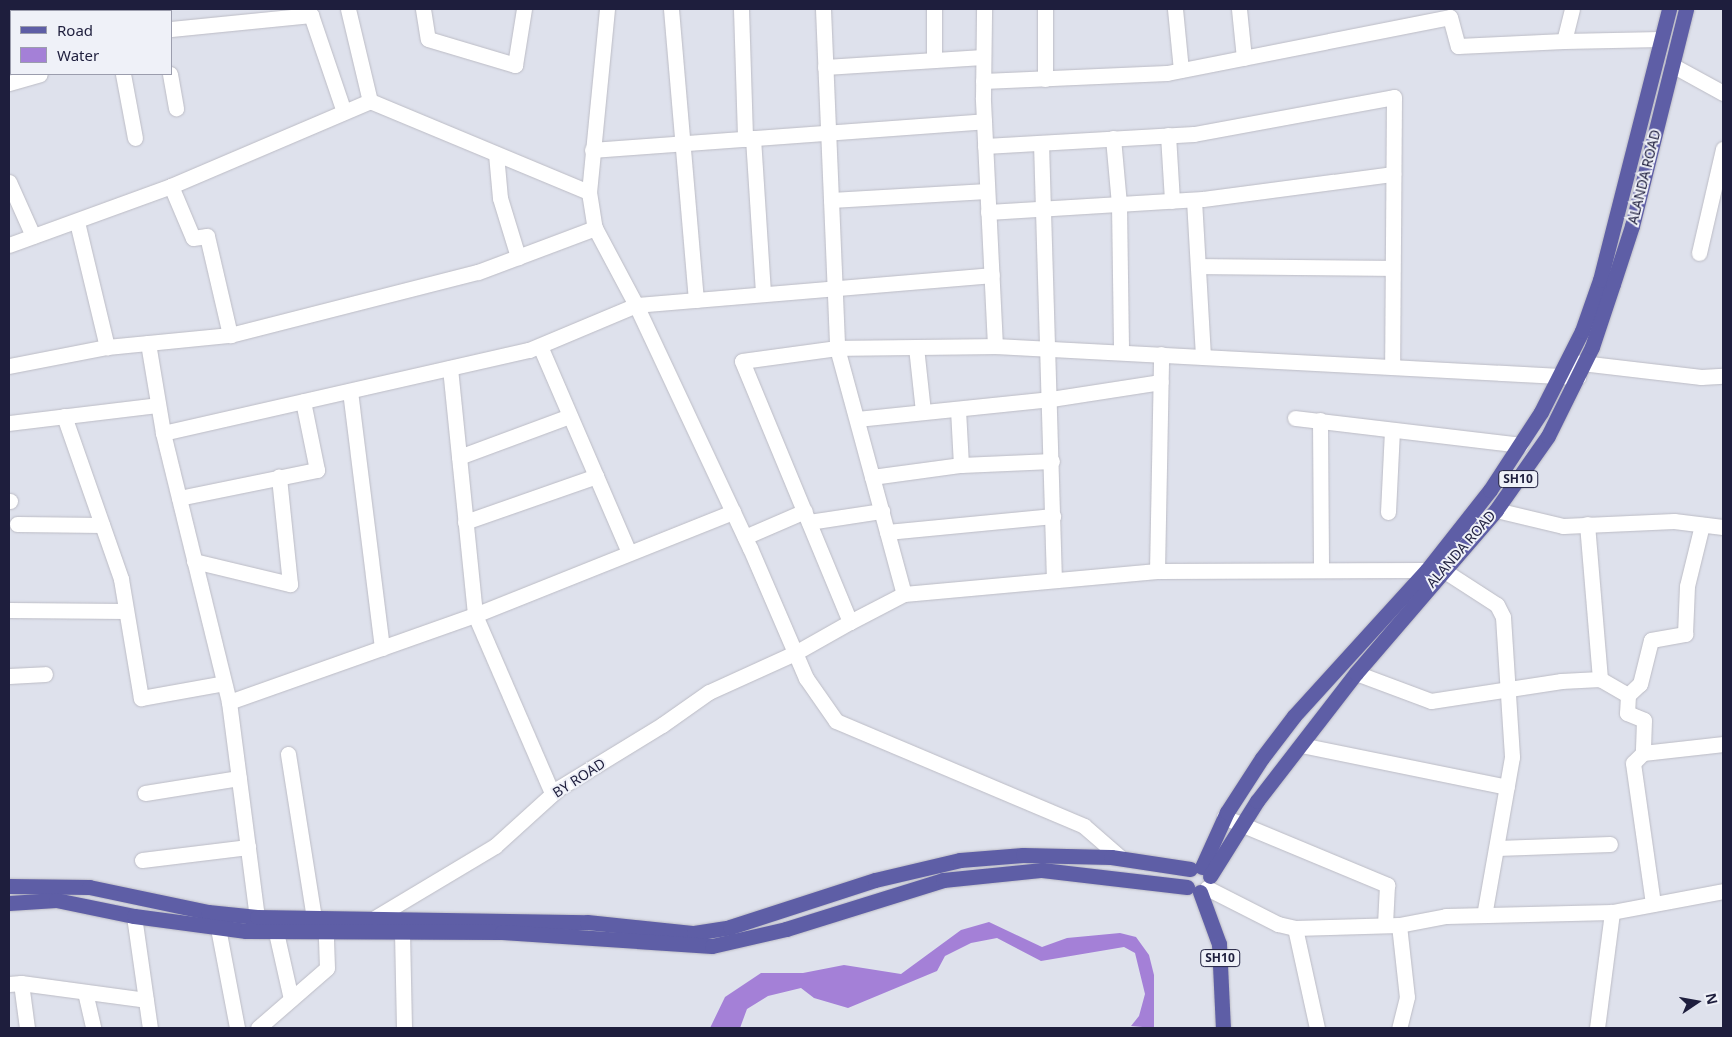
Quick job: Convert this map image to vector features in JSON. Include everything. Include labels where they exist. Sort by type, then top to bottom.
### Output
[{"type":"main road","name":"ALANDA ROAD","points":[[1199,880],[1242,826],[1257,801],[1356,673],[1496,510],[1539,451],[1581,370],[1606,282],[1669,9]]},
{"type":"main road","name":"ALANDA ROAD","points":[[1199,880],[1224,817],[1242,785],[1294,716],[1427,570],[1492,486],[1520,445],[1564,368],[1632,226],[1686,9]]},
{"type":"main road","points":[[1492,486],[1506,496]]},
{"type":"main road","points":[[9,903],[56,900],[134,916],[218,928],[273,924],[314,918],[594,922],[694,933],[730,926],[876,880],[939,863],[1023,855],[1122,858],[1199,880]]},
{"type":"main road","points":[[9,886],[90,887],[199,911],[257,917],[273,924],[326,932],[502,932],[712,946],[786,929],[943,880],[1042,870],[1199,880]]},
{"type":"main road","name":"SH10","points":[[1199,880],[1219,944],[1223,1028]]},
{"type":"street","points":[[348,9],[370,101]]},
{"type":"street","points":[[423,9],[428,39],[515,65],[524,9]]},
{"type":"street","points":[[607,9],[589,192],[595,228],[636,304],[745,537],[806,678],[836,721],[1084,826],[1122,858]]},
{"type":"street","points":[[671,9],[696,300]]},
{"type":"street","points":[[741,9],[749,138],[763,294]]},
{"type":"street","points":[[823,9],[837,348],[904,594],[1054,578],[1157,571],[1321,568],[1427,570]]},
{"type":"street","points":[[934,9],[934,60]]},
{"type":"street","points":[[984,9],[984,121],[995,346]]},
{"type":"street","points":[[1045,79],[1046,9]]},
{"type":"street","points":[[1175,9],[1181,70]]},
{"type":"street","points":[[1240,9],[1244,58]]},
{"type":"street","points":[[1564,41],[1572,9]]},
{"type":"street","points":[[172,29],[311,14],[344,112]]},
{"type":"street","points":[[983,81],[1181,70],[1450,17],[1458,46],[1661,39]]},
{"type":"street","points":[[825,67],[983,57]]},
{"type":"street","points":[[1672,65],[1723,93]]},
{"type":"street","points":[[9,83],[37,75]]},
{"type":"street","points":[[123,75],[135,138]]},
{"type":"street","points":[[170,75],[176,108]]},
{"type":"street","points":[[985,146],[1194,134],[1394,97],[1392,366]]},
{"type":"street","points":[[9,245],[77,222],[172,186],[370,101],[589,192]]},
{"type":"street","points":[[592,150],[984,121]]},
{"type":"street","points":[[1168,135],[1172,201]]},
{"type":"street","points":[[1113,138],[1119,204],[1121,352]]},
{"type":"street","points":[[1041,143],[1050,349],[1054,578]]},
{"type":"street","points":[[1700,253],[1723,150]]},
{"type":"street","points":[[496,154],[500,198],[518,257]]},
{"type":"street","points":[[988,212],[1194,200],[1393,174]]},
{"type":"street","points":[[9,182],[33,236]]},
{"type":"street","points":[[172,186],[193,238],[207,236],[230,335]]},
{"type":"street","points":[[831,200],[987,191]]},
{"type":"street","points":[[1194,200],[1204,356]]},
{"type":"street","points":[[77,222],[107,347]]},
{"type":"street","points":[[9,366],[107,347],[230,335],[478,272],[595,228]]},
{"type":"street","points":[[1198,266],[1392,268]]},
{"type":"street","points":[[163,433],[540,346],[636,304],[992,275]]},
{"type":"street","points":[[148,343],[163,433],[229,702],[257,917]]},
{"type":"street","points":[[540,346],[629,553]]},
{"type":"street","points":[[850,622],[742,361],[837,348],[995,346],[1392,366],[1564,368],[1701,377],[1723,376]]},
{"type":"street","points":[[916,347],[923,411]]},
{"type":"street","points":[[1157,571],[1161,354]]},
{"type":"street","points":[[450,368],[475,615],[552,793]]},
{"type":"street","points":[[857,419],[1051,399],[1160,382]]},
{"type":"street","points":[[350,391],[382,648]]},
{"type":"street","points":[[179,498],[317,470],[303,402]]},
{"type":"street","points":[[9,423],[158,405]]},
{"type":"street","points":[[958,409],[961,465]]},
{"type":"street","points":[[64,416],[121,579],[141,698],[224,683]]},
{"type":"street","points":[[459,457],[570,416]]},
{"type":"street","points":[[1295,418],[1520,445]]},
{"type":"street","points":[[1320,420],[1321,568]]},
{"type":"street","points":[[1388,512],[1392,430]]},
{"type":"street","points":[[872,477],[961,465],[1052,461]]},
{"type":"street","points":[[465,522],[596,476]]},
{"type":"street","points":[[194,561],[290,584],[279,477]]},
{"type":"street","points":[[1496,510],[1563,526],[1674,521],[1723,528]]},
{"type":"street","points":[[745,537],[807,517],[882,511]]},
{"type":"street","points":[[229,702],[475,615],[733,512]]},
{"type":"street","points":[[887,532],[1053,516]]},
{"type":"street","points":[[17,524],[102,525]]},
{"type":"street","points":[[1587,524],[1600,679]]},
{"type":"street","points":[[1643,753],[1644,720],[1627,713],[1628,695],[1640,684],[1651,640],[1685,634],[1687,586],[1702,525]]},
{"type":"street","points":[[1443,570],[1501,610],[1510,688],[1512,757],[1484,915]]},
{"type":"street","name":"BY ROAD","points":[[373,919],[495,846],[552,793],[709,692],[795,654],[850,622],[904,594]]},
{"type":"street","points":[[9,610],[126,611]]},
{"type":"street","points":[[1356,673],[1431,701],[1510,688],[1600,679],[1628,695]]},
{"type":"street","points":[[9,676],[45,674]]},
{"type":"street","points":[[1301,744],[1507,787]]},
{"type":"street","points":[[1653,904],[1633,763],[1643,753],[1723,744]]},
{"type":"street","points":[[288,754],[314,918]]},
{"type":"street","points":[[145,793],[238,778]]},
{"type":"street","points":[[1224,817],[1387,885],[1392,925],[1407,997],[1399,1028]]},
{"type":"street","points":[[1497,848],[1610,844]]},
{"type":"street","points":[[142,860],[248,847]]},
{"type":"street","points":[[1199,880],[1278,924],[1295,928],[1392,925],[1446,916],[1612,912],[1723,891]]},
{"type":"street","points":[[1597,1028],[1612,912]]},
{"type":"street","points":[[134,916],[150,1028]]},
{"type":"street","points":[[273,924],[291,999]]},
{"type":"street","points":[[218,928],[237,1028]]},
{"type":"street","points":[[1295,928],[1317,1028]]},
{"type":"street","points":[[258,1028],[326,968],[326,932]]},
{"type":"street","points":[[402,932],[404,1028]]},
{"type":"street","points":[[27,1028],[15,983],[146,1000]]},
{"type":"street","points":[[85,992],[93,1028]]},
{"type":"water","points":[[989,922],[1042,947],[1067,938],[1120,933],[1136,937],[1149,955],[1154,975],[1154,1028],[1131,1026],[1139,1016],[1145,994],[1135,953],[1124,947],[1041,961],[997,938],[971,943],[945,956],[937,971],[848,1008],[814,998],[801,988],[768,996],[747,1009],[740,1028],[710,1028],[725,997],[761,973],[803,973],[844,965],[901,974],[961,930]]}]
